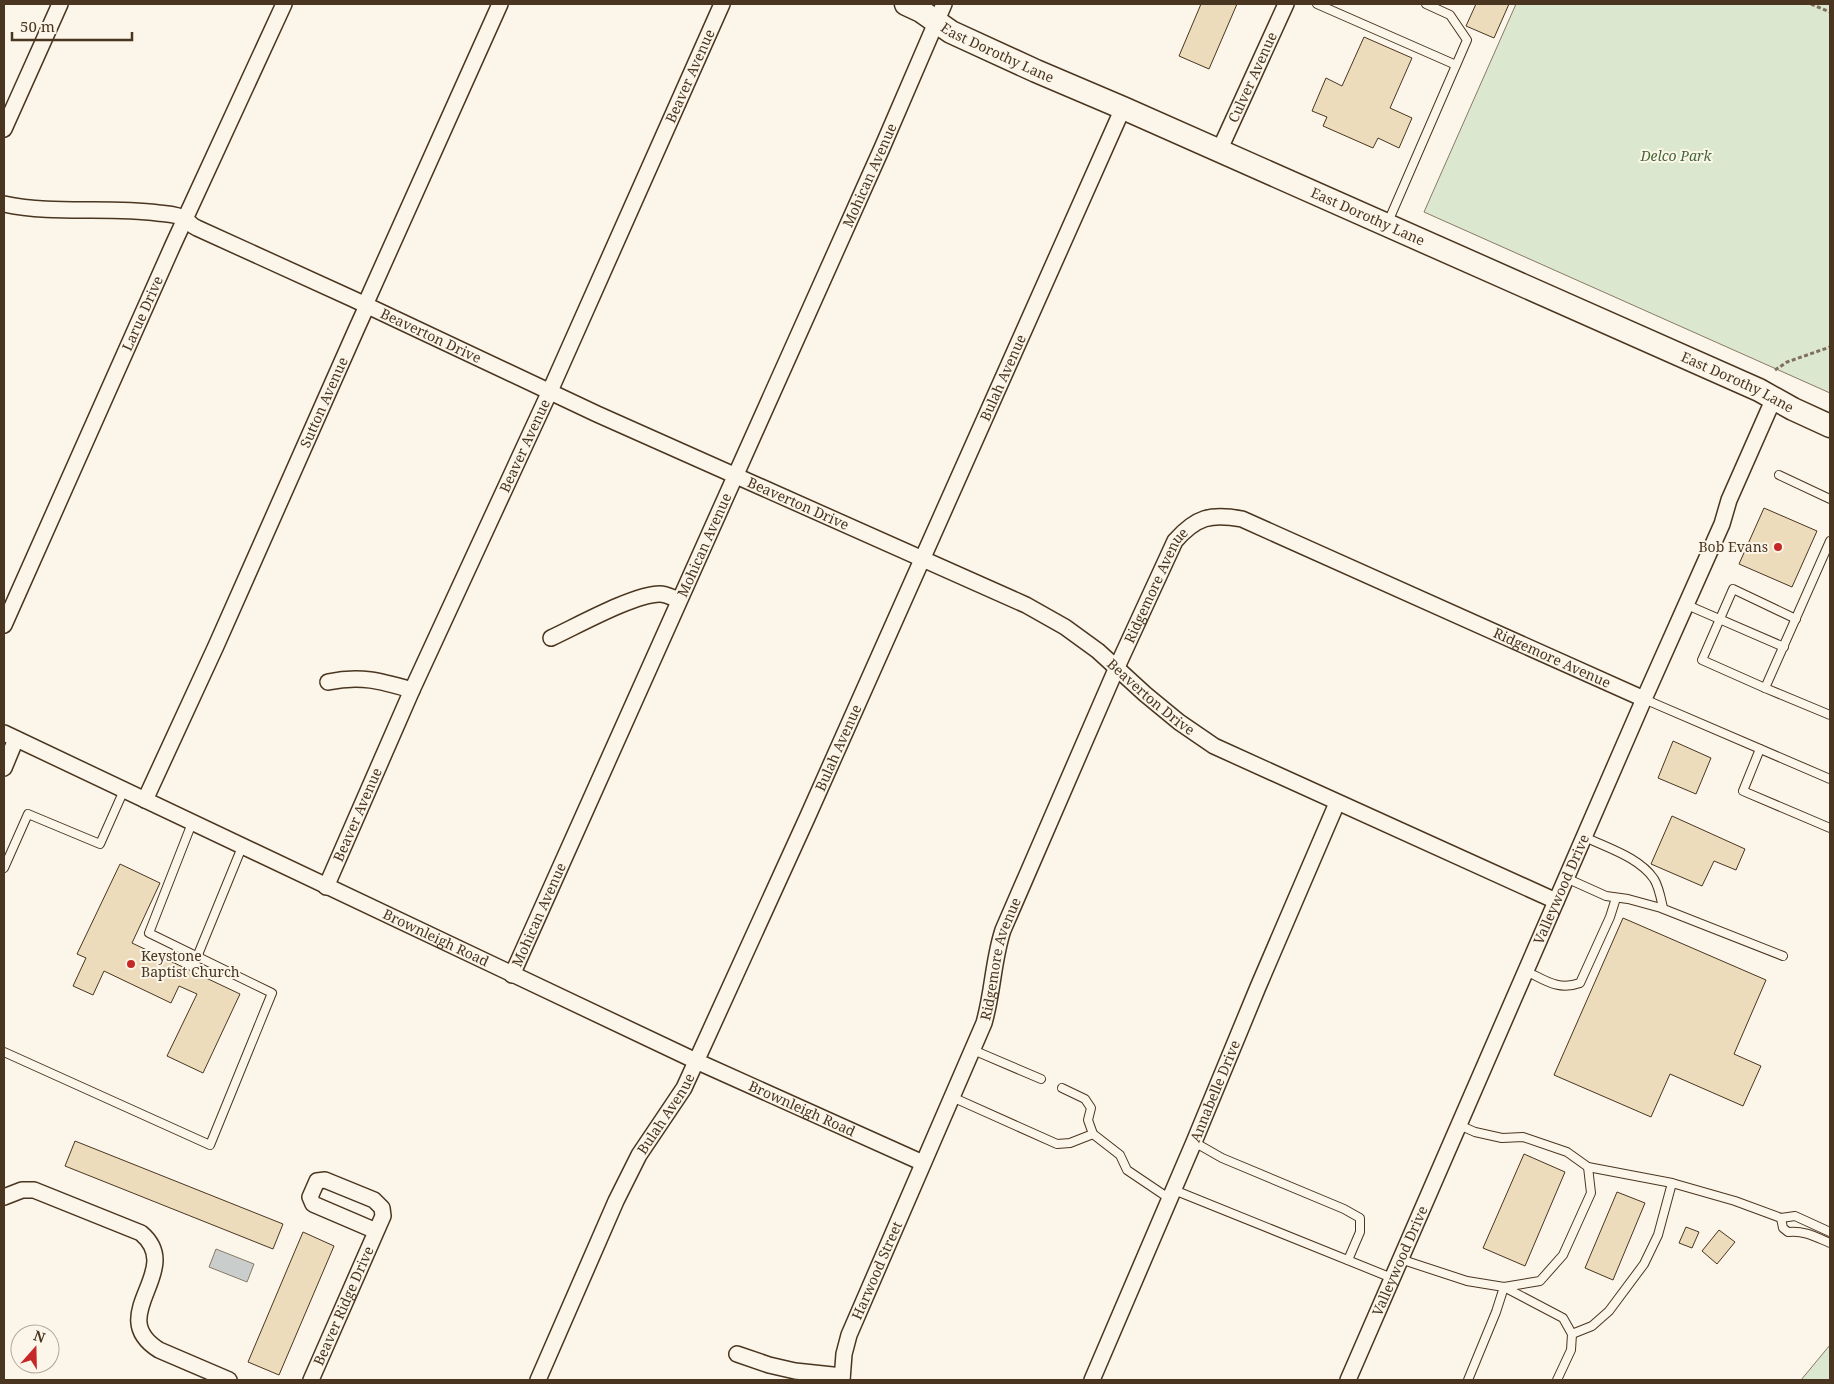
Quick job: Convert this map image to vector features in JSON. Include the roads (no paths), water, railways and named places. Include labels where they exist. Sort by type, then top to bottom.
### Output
[{"type":"main road","name":"East Dorothy Lane","points":[[906,4],[921,10],[940,13],[951,32],[1036,71],[1387,224],[1759,390],[1830,426]]},
{"type":"street","points":[[4,129],[60,4]]},
{"type":"street","name":"Larue Drive","points":[[4,625],[185,219],[284,4]]},
{"type":"street","name":"Sutton Avenue","points":[[145,800],[337,375],[365,310],[365,305],[500,4]]},
{"type":"street","name":"Beaver Avenue","points":[[326,887],[412,690],[550,391],[722,4]]},
{"type":"street","name":"Culver Avenue","points":[[1219,151],[1286,4]]},
{"type":"street","name":"Mohican Avenue","points":[[512,975],[882,148],[940,13]]},
{"type":"street","name":"Bulah Avenue","points":[[538,1380],[616,1201],[639,1155],[684,1088],[696,1062],[1124,108]]},
{"type":"street","name":"Beaverton Drive","points":[[4,204],[16,207],[53,210],[136,210],[169,214],[185,219],[190,225],[597,414],[1026,606],[1092,646],[1118,667],[1145,694],[1214,746],[1556,901]]},
{"type":"street","name":"Valleywood Drive","points":[[1348,1380],[1644,699],[1687,605],[1722,524],[1729,500],[1774,398]]},
{"type":"street","name":"Ridgemore Avenue","points":[[923,1163],[984,1023],[990,1002],[996,955],[1003,930],[1175,541],[1186,528],[1199,520],[1212,516],[1227,516],[1242,520],[1644,699]]},
{"type":"street","points":[[551,638],[622,604],[643,597],[661,594],[679,600]]},
{"type":"street","points":[[328,682],[348,678],[380,681],[412,690]]},
{"type":"street","points":[[4,768],[10,736]]},
{"type":"street","name":"Brownleigh Road","points":[[10,736],[696,1062],[923,1163]]},
{"type":"street","name":"Annabelle Drive","points":[[1092,1380],[1337,803]]},
{"type":"street","name":"Harwood Street","points":[[842,1378],[844,1354],[849,1336],[923,1163]]},
{"type":"street","name":"Beaver Ridge Drive","points":[[311,1380],[376,1232],[383,1216],[382,1208],[374,1200],[325,1180],[317,1181],[310,1197],[313,1204],[376,1232]]},
{"type":"street","points":[[4,1197],[22,1190],[34,1190],[141,1233],[150,1240],[155,1251],[156,1261],[138,1313],[143,1336],[150,1344],[160,1350],[225,1379]]},
{"type":"street","points":[[737,1354],[769,1365],[842,1378]]},
{"type":"lane","points":[[1317,4],[1456,65]]},
{"type":"lane","points":[[1387,224],[1468,40],[1450,15],[1426,4]]},
{"type":"lane","points":[[1779,475],[1830,499]]},
{"type":"lane","points":[[1766,688],[1830,541]]},
{"type":"lane","points":[[1796,619],[1732,590],[1702,660],[1830,715]]},
{"type":"lane","points":[[1687,605],[1784,647]]},
{"type":"lane","points":[[1644,699],[1830,779]]},
{"type":"lane","points":[[1760,749],[1743,791],[1830,828]]},
{"type":"lane","points":[[4,868],[28,814],[100,844],[124,790]]},
{"type":"lane","points":[[4,1052],[210,1145],[272,993],[149,933],[192,822]]},
{"type":"lane","points":[[1584,837],[1644,868],[1654,880],[1663,908]]},
{"type":"lane","points":[[197,957],[242,847]]},
{"type":"lane","points":[[1566,878],[1606,896],[1628,899],[1663,908],[1783,956]]},
{"type":"lane","points":[[1526,971],[1555,985],[1568,987],[1580,983],[1610,917],[1616,898]]},
{"type":"lane","points":[[973,1050],[1042,1079]]},
{"type":"lane","points":[[1062,1088],[1085,1099],[1091,1108],[1088,1120],[1093,1134],[1120,1155],[1127,1170],[1172,1194],[1392,1278]]},
{"type":"lane","points":[[952,1097],[1056,1144],[1070,1143],[1093,1134]]},
{"type":"lane","points":[[1459,1125],[1475,1132],[1502,1138],[1523,1137],[1567,1152],[1588,1167],[1672,1183],[1735,1201],[1781,1218],[1795,1216],[1830,1232]]},
{"type":"lane","points":[[1194,1142],[1222,1158],[1344,1209],[1360,1218],[1360,1232],[1348,1260]]},
{"type":"lane","points":[[1504,1287],[1540,1281],[1563,1255],[1591,1193],[1588,1167]]},
{"type":"lane","points":[[1572,1334],[1592,1326],[1609,1311],[1644,1264],[1658,1235],[1672,1183]]},
{"type":"lane","points":[[1781,1218],[1783,1228],[1788,1232],[1806,1233],[1830,1243]]},
{"type":"lane","points":[[1400,1259],[1467,1281],[1504,1287],[1563,1318],[1572,1334],[1571,1350],[1558,1380]]},
{"type":"lane","points":[[1468,1380],[1496,1312],[1504,1287]]},
{"type":"place","name":"Bob Evans","points":[[1778,547]]},
{"type":"place","name":"Keystone Baptist Church","points":[[131,964]]},
{"type":"park label","name":"Delco Park","points":[[1676,156]]}]
